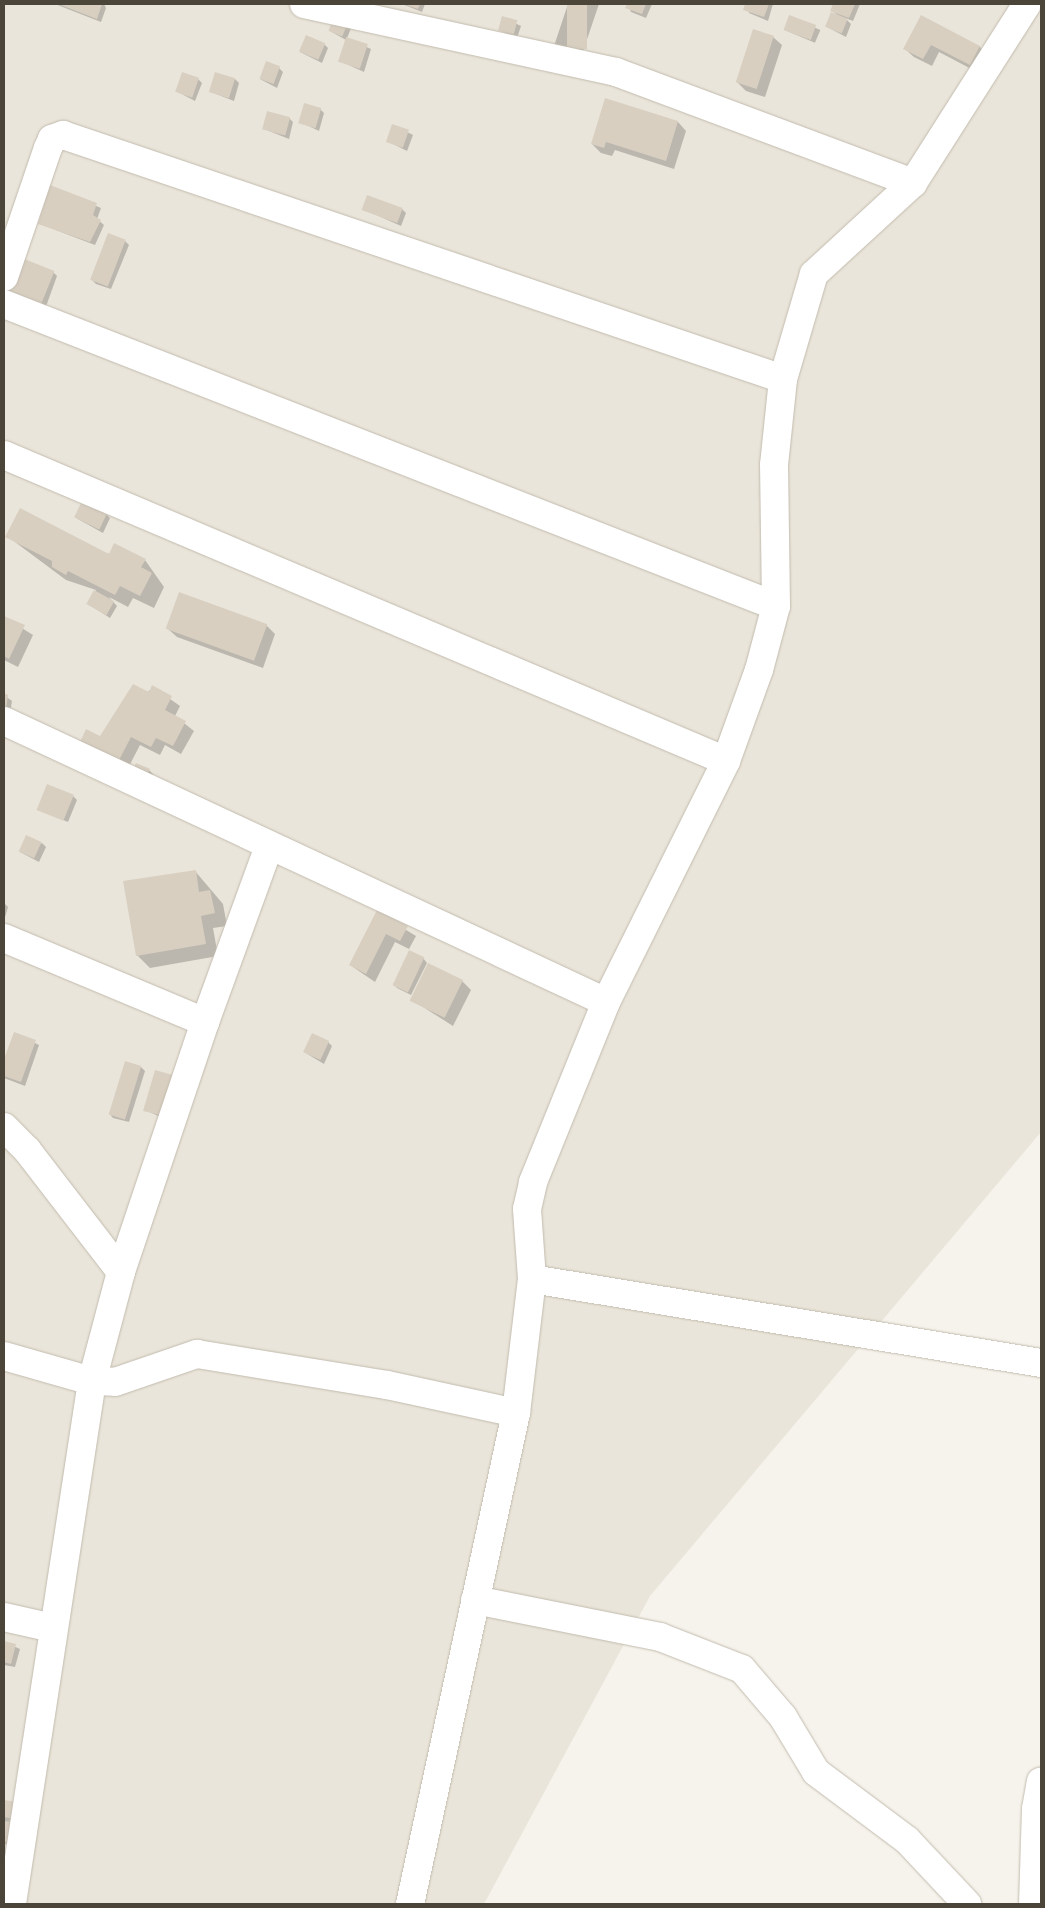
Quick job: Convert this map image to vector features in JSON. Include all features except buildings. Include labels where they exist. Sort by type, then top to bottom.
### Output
[{"type":"street","points":[[304,4],[616,72],[913,183]]},
{"type":"street","points":[[410,1904],[516,1413],[532,1279],[527,1209],[532,1182],[606,1002],[726,762],[776,606],[774,465],[783,379],[814,274],[913,183],[1028,4]]},
{"type":"street","points":[[4,277],[48,148],[52,139],[63,135],[783,379]]},
{"type":"street","points":[[4,304],[776,606]]},
{"type":"street","points":[[4,455],[726,762]]},
{"type":"street","points":[[4,720],[269,846],[606,1002]]},
{"type":"street","points":[[12,1904],[92,1381],[121,1272],[205,1022],[269,846]]},
{"type":"street","points":[[4,938],[205,1022]]},
{"type":"street","points":[[4,1127],[27,1150],[121,1272]]},
{"type":"street","points":[[532,1279],[1041,1363]]},
{"type":"street","points":[[4,1356],[92,1381],[131,1379],[197,1354],[387,1385],[516,1413]]},
{"type":"street","points":[[476,1600],[660,1637],[742,1669],[783,1717],[816,1772],[906,1840],[967,1904]]},
{"type":"street","points":[[4,1617],[53,1628]]},
{"type":"street","points":[[1033,1904],[1036,1809],[1041,1781]]},
{"type":"shaded area","points":[[4,4],[1041,4],[1041,1132],[650,1596],[484,1904],[4,1904]]}]
